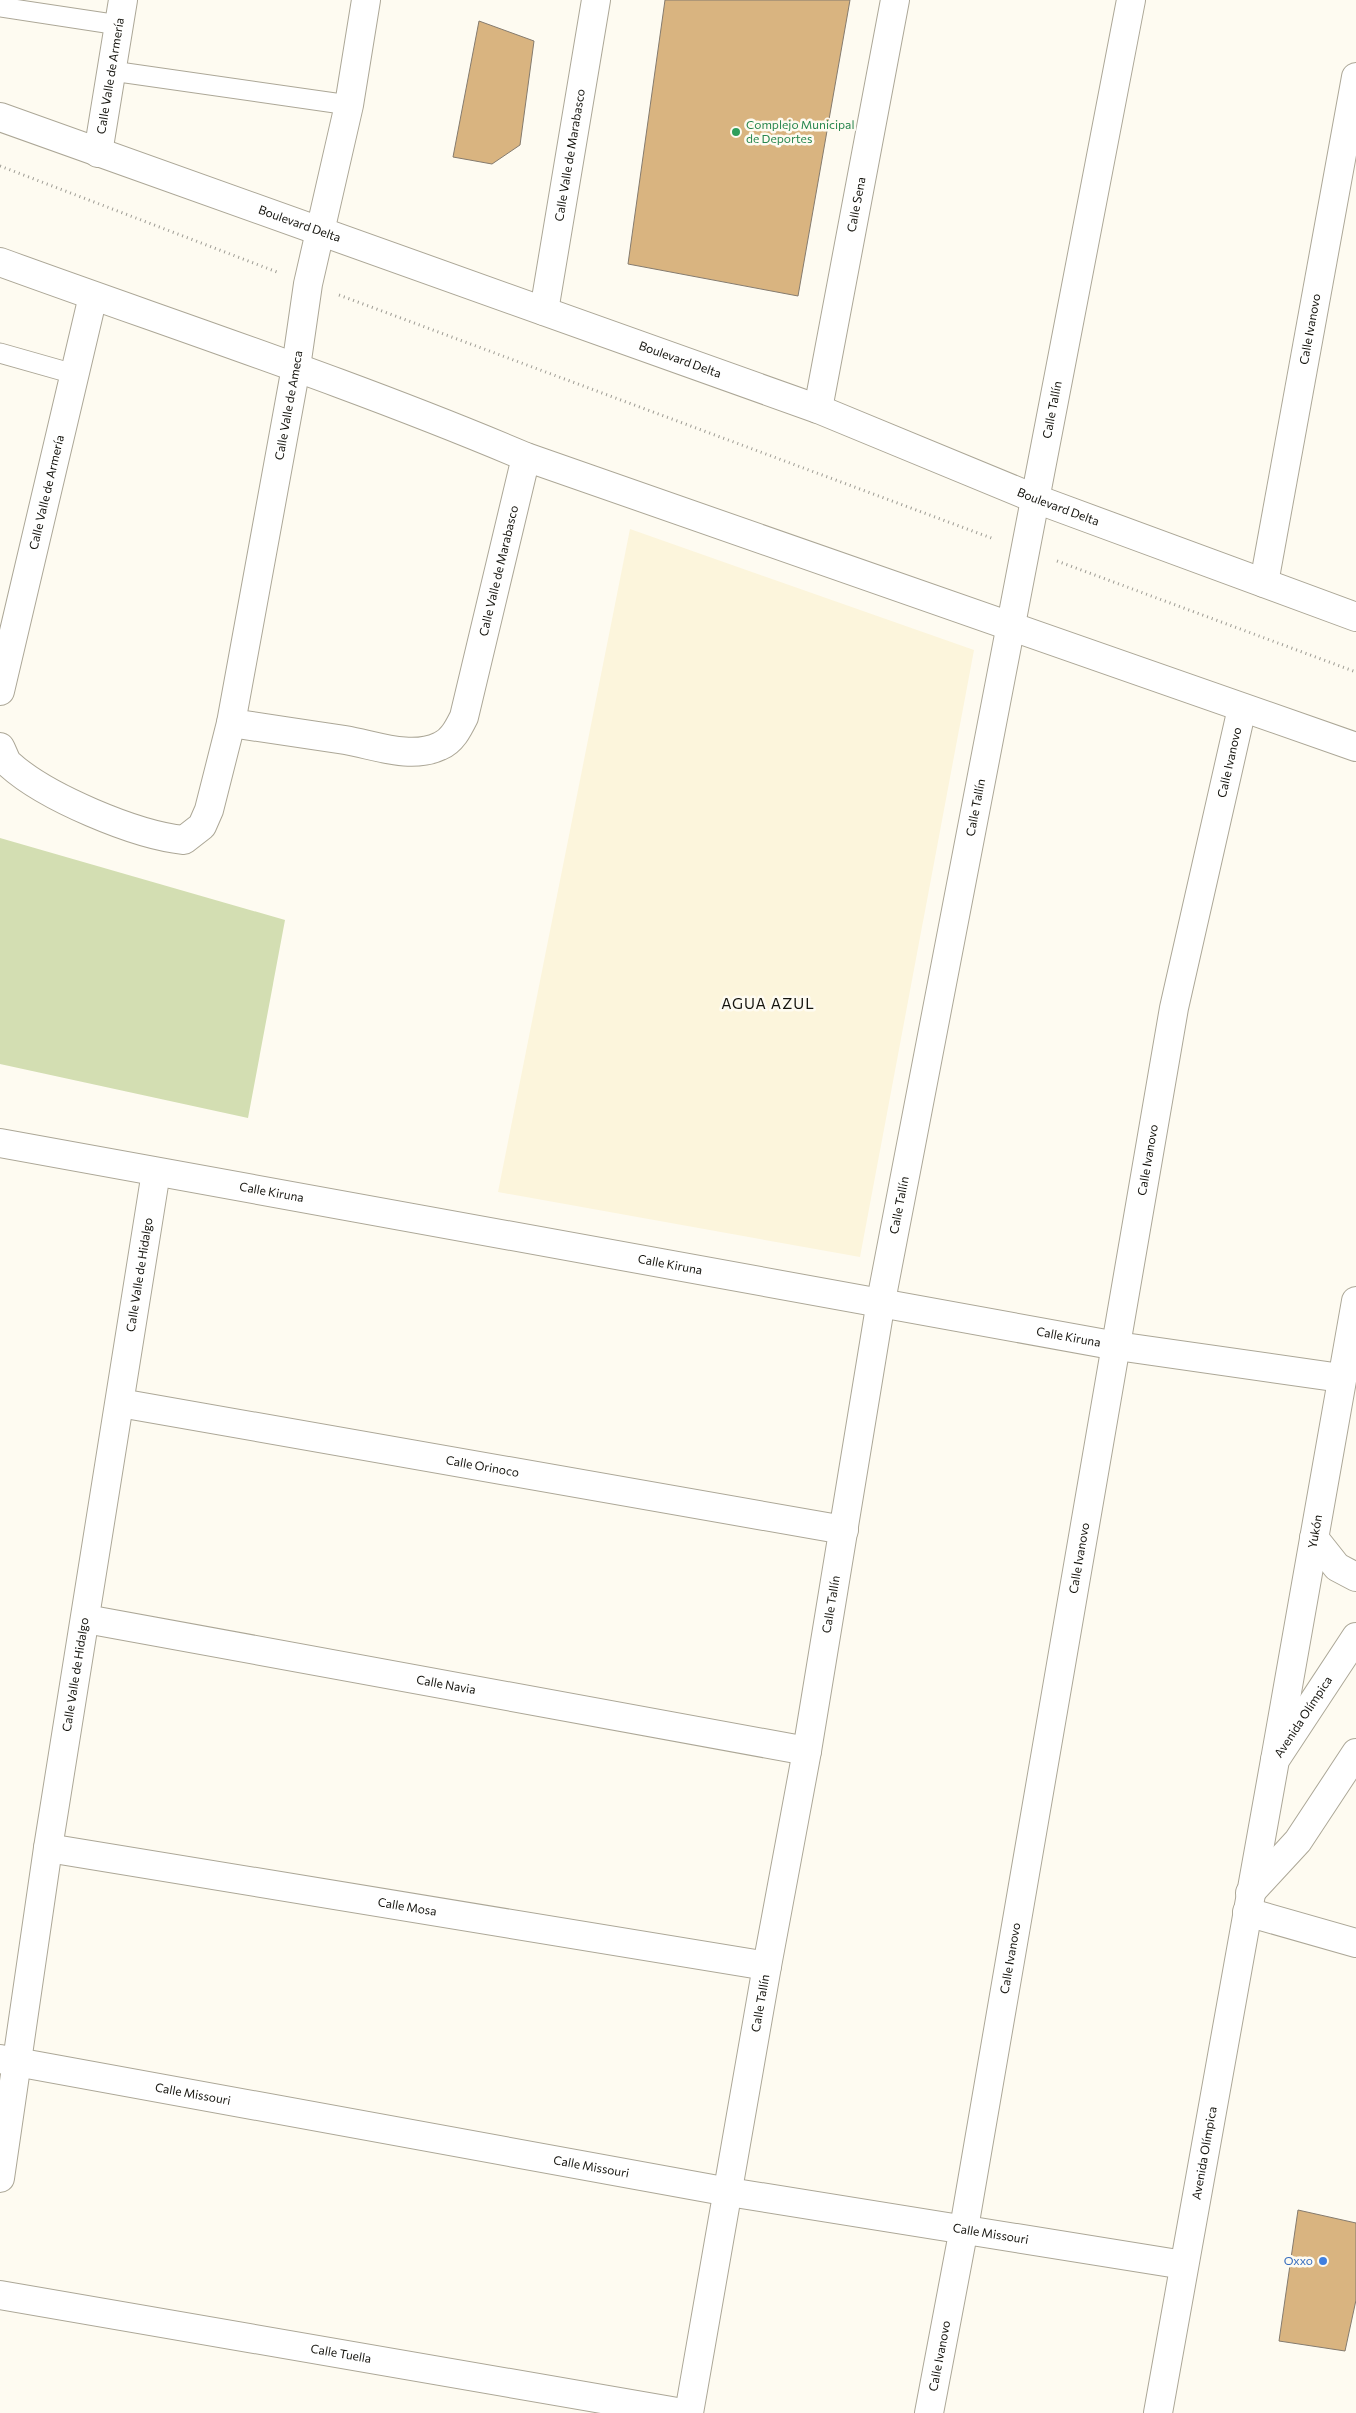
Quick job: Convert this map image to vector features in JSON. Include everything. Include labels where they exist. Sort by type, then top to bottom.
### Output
[{"type":"street","name":"Calle Valle de Ameca","points":[[0,747],[8,762],[29,778],[90,813],[152,834],[184,840],[202,826],[209,810],[231,723],[296,367],[308,284],[349,105],[366,0]]},
{"type":"street","name":"Calle Valle de Marabasco","points":[[544,311],[596,0]]},
{"type":"street","name":"Calle Sena","points":[[818,409],[896,0]]},
{"type":"street","name":"Calle Tallín","points":[[689,2413],[767,1966],[807,1751],[881,1302],[1131,0]]},
{"type":"street","name":"Calle Valle de Armería","points":[[98,153],[121,13]]},
{"type":"street","name":"Calle Ivanovo","points":[[1264,583],[1356,77]]},
{"type":"street","name":"Boulevard Delta","points":[[0,117],[818,409],[1036,499],[1356,617]]},
{"type":"street","points":[[0,262],[296,367],[468,432],[526,457],[1356,747]]},
{"type":"street","name":"Calle Valle de Armería","points":[[0,690],[92,296]]},
{"type":"street","name":"Calle Valle de Marabasco","points":[[231,723],[347,740],[400,751],[427,750],[441,746],[456,734],[464,718],[526,457]]},
{"type":"street","name":"Calle Ivanovo","points":[[929,2413],[964,2228],[1174,1008],[1242,708]]},
{"type":"street","name":"Calle Kiruna","points":[[0,1143],[1117,1346],[1341,1378]]},
{"type":"street","name":"Calle Valle de Hidalgo","points":[[0,2178],[8,2061],[48,1848],[156,1172]]},
{"type":"street","name":"Yukón","points":[[1275,1760],[1356,1301]]},
{"type":"street","name":"Calle Orinoco","points":[[120,1403],[844,1530]]},
{"type":"street","points":[[1314,1538],[1337,1567],[1356,1578]]},
{"type":"street","name":"Calle Navia","points":[[86,1619],[807,1751]]},
{"type":"street","name":"Avenida Olímpica","points":[[1158,2413],[1275,1760],[1356,1637]]},
{"type":"street","points":[[1356,1753],[1298,1841],[1249,1903],[1356,1943]]},
{"type":"street","name":"Calle Mosa","points":[[48,1848],[767,1966]]},
{"type":"street","name":"Calle Missouri","points":[[8,2061],[729,2192],[964,2228],[1184,2265]]},
{"type":"street","name":"Calle Tuella","points":[[0,2295],[683,2413]]},
{"type":"lane","points":[[0,7],[121,13]]},
{"type":"lane","points":[[112,71],[349,105]]},
{"type":"lane","points":[[0,354],[74,374]]},
{"type":"path","points":[[0,166],[308,284],[1356,672]]},
{"type":"shaded area","points":[[630,529],[974,650],[860,1257],[498,1192]]},
{"type":"green space","points":[[0,838],[285,920],[248,1118],[0,1064]]},
{"type":"building","name":"Complejo Municipal de Deportes","points":[[665,0],[850,0],[798,296],[628,264]]},
{"type":"building","points":[[479,21],[534,41],[520,145],[492,164],[453,157]]},
{"type":"building","name":"Oxxo","points":[[1298,2210],[1356,2223],[1356,2300],[1345,2351],[1279,2341]]},
{"type":"place","name":"Complejo Municipal de Deportes","points":[[736,132]]},
{"type":"place","name":"Oxxo","points":[[1323,2261]]},
{"type":"district","name":"AGUA AZUL","points":[[768,1004]]}]
